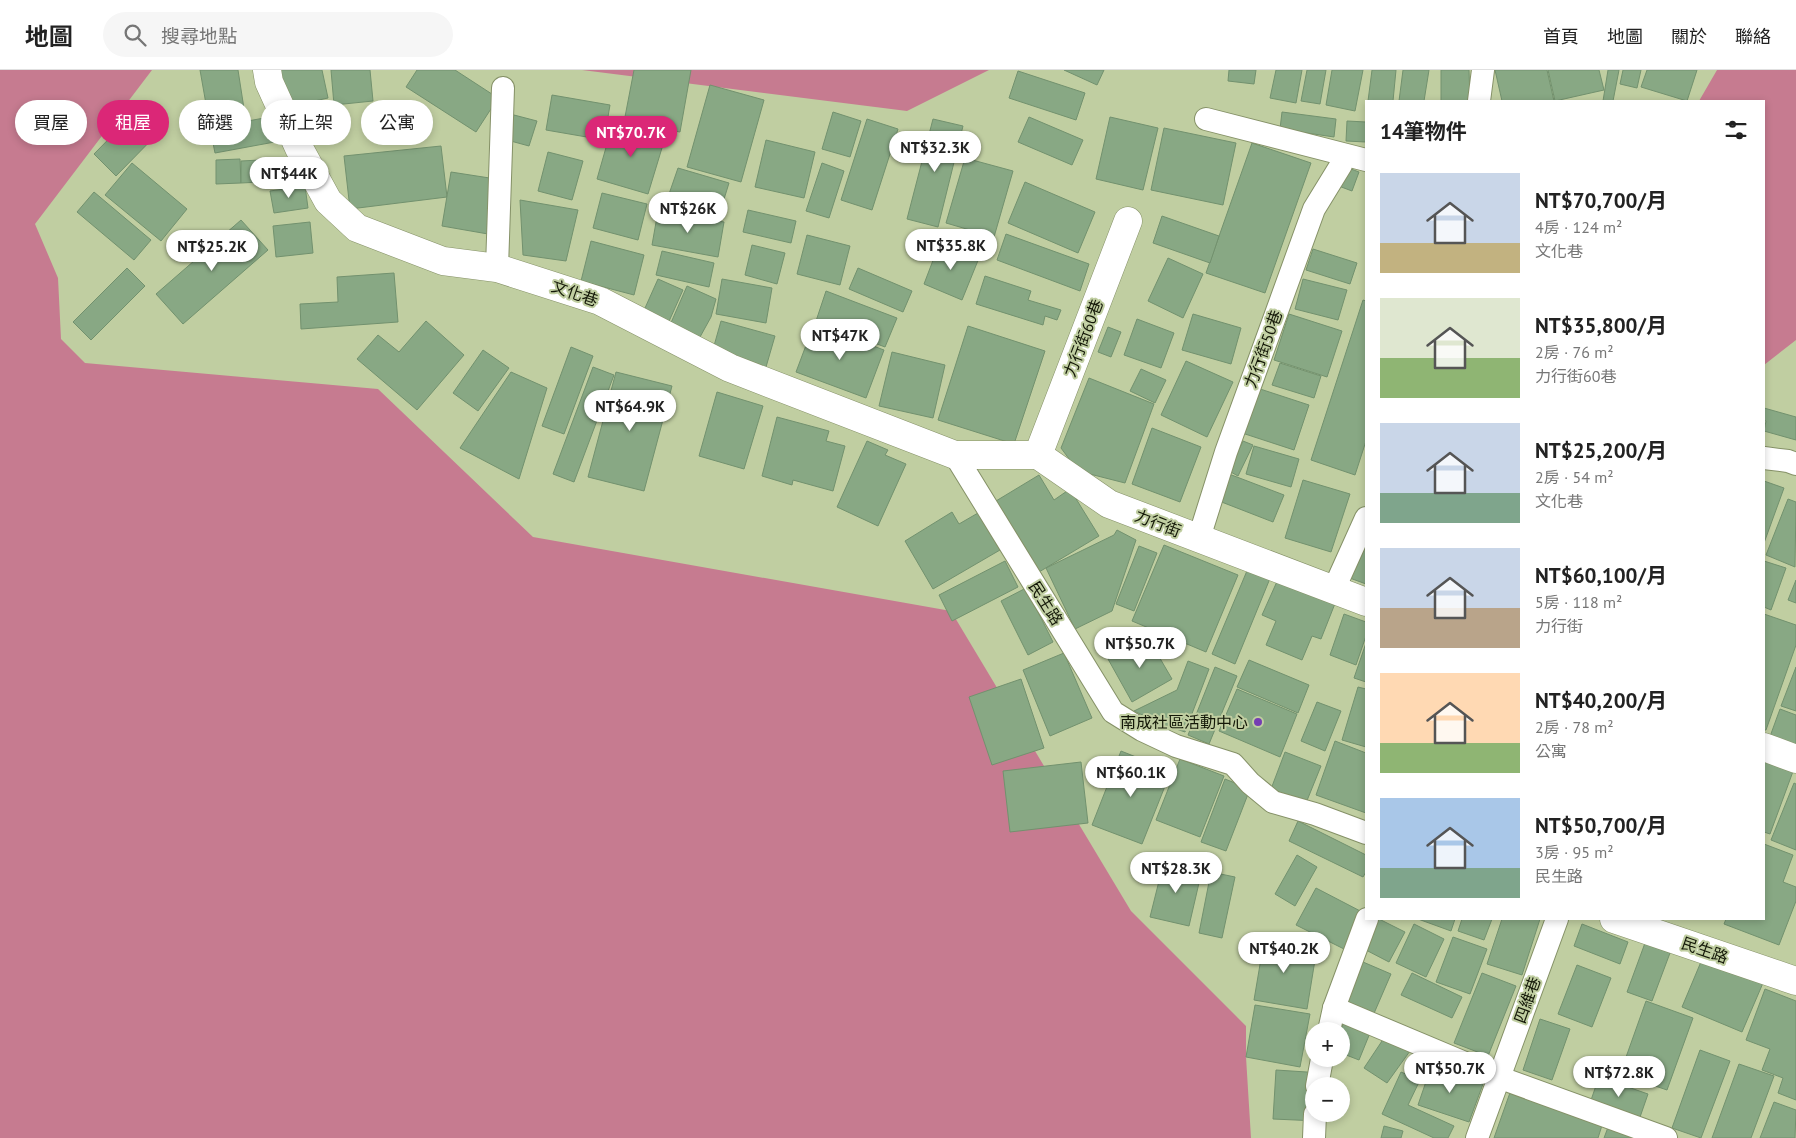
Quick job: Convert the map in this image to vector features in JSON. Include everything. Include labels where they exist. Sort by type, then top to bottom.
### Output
[{"type":"street","name":"文化巷","points":[[267,70],[269,82],[299,148],[328,200],[357,228],[443,261],[497,268],[600,301],[730,368],[955,456]]},
{"type":"street","name":"力行街60巷","points":[[1038,455],[1128,221]]},
{"type":"street","name":"力行街","points":[[1038,455],[1108,504],[1365,602]]},
{"type":"street","points":[[955,456],[1038,455]]},
{"type":"street","points":[[1765,747],[1796,759]]},
{"type":"street","name":"民生路","points":[[1617,920],[1796,981]]},
{"type":"lane","points":[[1480,100],[1483,70]]},
{"type":"lane","points":[[497,268],[503,88]]},
{"type":"lane","points":[[1206,119],[1365,160]]},
{"type":"lane","name":"力行街50巷","points":[[1198,538],[1226,452],[1314,209],[1340,165]]},
{"type":"lane","name":"民生路","points":[[955,456],[1113,712],[1142,730],[1176,746],[1233,764],[1250,783],[1273,802],[1315,814],[1365,833]]},
{"type":"lane","points":[[1765,458],[1796,464]]},
{"type":"lane","points":[[1334,589],[1365,520]]},
{"type":"lane","points":[[1330,1022],[1367,920]]},
{"type":"lane","name":"四維巷","points":[[1477,1138],[1556,920]]},
{"type":"lane","points":[[1334,1008],[1498,1077],[1666,1138]]},
{"type":"lane","points":[[1314,1138],[1315,1122]]},
{"type":"shaded area","points":[[0,70],[152,70],[129,100],[97,100],[97,142],[35,224],[58,278],[61,339],[85,363],[378,389],[533,537],[951,611],[1131,911],[1246,1026],[1251,1138],[0,1138]]},
{"type":"shaded area","points":[[582,70],[989,70],[907,111]]},
{"type":"shaded area","points":[[1717,70],[1796,70],[1796,340],[1765,364],[1765,100],[1700,100]]},
{"type":"building","points":[[200,70],[238,70],[243,100],[205,100]]},
{"type":"building","points":[[279,70],[322,70],[328,98],[319,100],[285,100]]},
{"type":"building","points":[[331,70],[370,70],[373,100],[361,100],[361,102],[351,103],[351,100],[334,100]]},
{"type":"building","points":[[417,70],[455,70],[498,98],[476,132],[433,104],[433,100],[426,100],[406,87]]},
{"type":"building","points":[[634,70],[691,70],[680,132],[624,122]]},
{"type":"building","points":[[1064,70],[1104,70],[1097,85]]},
{"type":"building","points":[[1229,70],[1256,70],[1254,84],[1228,81]]},
{"type":"building","points":[[1276,70],[1302,70],[1296,103],[1270,98]]},
{"type":"building","points":[[1307,70],[1326,70],[1320,104],[1301,101]]},
{"type":"building","points":[[1332,70],[1363,70],[1355,111],[1326,105]]},
{"type":"building","points":[[1372,70],[1396,70],[1393,100],[1368,100]]},
{"type":"building","points":[[1403,70],[1429,70],[1424,100],[1399,100]]},
{"type":"building","points":[[1441,70],[1469,70],[1470,100],[1441,100]]},
{"type":"building","points":[[1495,70],[1547,70],[1554,100],[1502,100]]},
{"type":"building","points":[[1548,70],[1599,70],[1604,90],[1555,100]]},
{"type":"building","points":[[1608,70],[1619,70],[1613,100],[1603,100]]},
{"type":"building","points":[[1623,70],[1641,70],[1637,88],[1620,84]]},
{"type":"building","points":[[1647,70],[1697,70],[1687,100],[1641,87]]},
{"type":"building","points":[[1018,71],[1085,93],[1076,120],[1009,98]]},
{"type":"building","points":[[710,85],[764,100],[741,182],[687,167]]},
{"type":"building","points":[[552,95],[610,105],[604,140],[546,130]]},
{"type":"building","points":[[833,112],[861,121],[850,157],[822,149]]},
{"type":"building","points":[[1282,112],[1336,119],[1334,137],[1280,129]]},
{"type":"building","points":[[514,115],[537,121],[529,146],[507,140]]},
{"type":"building","points":[[1029,117],[1083,140],[1072,165],[1018,142]]},
{"type":"building","points":[[1110,117],[1158,128],[1143,190],[1096,179]]},
{"type":"building","points":[[261,119],[261,145],[215,153],[213,145],[251,145],[251,120]]},
{"type":"building","points":[[867,119],[898,129],[872,210],[841,200]]},
{"type":"building","points":[[933,119],[963,126],[938,227],[907,219]]},
{"type":"building","points":[[1347,121],[1365,122],[1365,142],[1346,141]]},
{"type":"building","points":[[613,123],[665,138],[648,194],[597,179]]},
{"type":"building","points":[[1164,128],[1236,143],[1223,205],[1151,190]]},
{"type":"building","points":[[766,140],[815,152],[804,198],[755,187]]},
{"type":"building","points":[[1252,143],[1311,163],[1265,293],[1206,273]]},
{"type":"building","points":[[103,145],[146,145],[116,176],[94,154]]},
{"type":"building","points":[[441,146],[447,197],[350,209],[344,156]]},
{"type":"building","points":[[548,152],[583,161],[572,200],[538,191]]},
{"type":"building","points":[[965,158],[1013,171],[994,237],[946,223]]},
{"type":"building","points":[[240,159],[241,183],[216,184],[216,160]]},
{"type":"building","points":[[279,159],[280,181],[241,183],[241,161]]},
{"type":"building","points":[[132,163],[187,209],[161,241],[105,195]]},
{"type":"building","points":[[822,163],[844,171],[829,218],[806,211]]},
{"type":"building","points":[[1343,166],[1359,172],[1352,191],[1336,185]]},
{"type":"building","points":[[678,168],[729,183],[720,212],[668,197]]},
{"type":"building","points":[[451,172],[496,179],[488,234],[442,226]]},
{"type":"building","points":[[1025,182],[1095,212],[1078,253],[1008,223]]},
{"type":"building","points":[[305,186],[308,208],[274,213],[270,191]]},
{"type":"building","points":[[94,192],[151,240],[134,260],[77,212]]},
{"type":"building","points":[[602,193],[647,204],[638,240],[593,228]]},
{"type":"building","points":[[520,200],[578,210],[566,261],[523,255]]},
{"type":"building","points":[[748,210],[796,221],[791,243],[743,232]]},
{"type":"building","points":[[658,211],[724,222],[718,257],[652,245]]},
{"type":"building","points":[[1162,216],[1219,236],[1210,263],[1153,243]]},
{"type":"building","points":[[241,220],[268,250],[183,324],[156,294]]},
{"type":"building","points":[[310,222],[313,253],[276,257],[273,226]]},
{"type":"building","points":[[1006,234],[1089,264],[1080,291],[997,260]]},
{"type":"building","points":[[807,235],[850,246],[840,285],[797,274]]},
{"type":"building","points":[[591,241],[644,255],[634,295],[581,281]]},
{"type":"building","points":[[940,242],[979,258],[962,300],[924,284]]},
{"type":"building","points":[[752,245],[785,253],[777,284],[745,275]]},
{"type":"building","points":[[1313,249],[1357,263],[1350,284],[1306,270]]},
{"type":"building","points":[[662,251],[714,263],[709,287],[656,275]]},
{"type":"building","points":[[1168,258],[1203,274],[1183,318],[1148,301]]},
{"type":"building","points":[[127,268],[145,286],[91,340],[73,322]]},
{"type":"building","points":[[858,268],[912,291],[903,312],[849,289]]},
{"type":"building","points":[[394,273],[398,322],[301,329],[300,304],[338,302],[337,277]]},
{"type":"building","points":[[985,276],[1031,291],[1028,300],[1061,310],[1057,320],[1045,316],[1043,325],[976,304]]},
{"type":"building","points":[[658,279],[683,290],[666,328],[641,317]]},
{"type":"building","points":[[722,279],[772,288],[766,323],[716,314]]},
{"type":"building","points":[[1303,279],[1347,290],[1338,320],[1295,309]]},
{"type":"building","points":[[687,286],[716,299],[711,317],[700,337],[670,325]]},
{"type":"building","points":[[826,291],[897,318],[885,347],[816,321]]},
{"type":"building","points":[[1363,300],[1365,301],[1365,444],[1355,475],[1311,460]]},
{"type":"building","points":[[1193,314],[1241,328],[1231,364],[1182,350]]},
{"type":"building","points":[[1289,314],[1342,331],[1327,377],[1274,360]]},
{"type":"building","points":[[1137,319],[1174,333],[1161,368],[1124,355]]},
{"type":"building","points":[[426,321],[464,355],[417,410],[357,359],[378,335],[399,352]]},
{"type":"building","points":[[721,321],[775,336],[766,367],[712,353]]},
{"type":"building","points":[[814,324],[884,350],[866,398],[796,372]]},
{"type":"building","points":[[968,326],[1045,351],[1014,444],[938,420]]},
{"type":"building","points":[[1108,327],[1121,332],[1111,357],[1098,352]]},
{"type":"building","points":[[571,347],[593,356],[564,434],[542,426]]},
{"type":"building","points":[[483,350],[509,368],[478,411],[453,393]]},
{"type":"building","points":[[892,352],[945,365],[933,418],[879,406]]},
{"type":"building","points":[[1186,361],[1233,382],[1207,437],[1161,415]]},
{"type":"building","points":[[1280,363],[1321,376],[1314,398],[1272,385]]},
{"type":"building","points":[[593,367],[614,375],[574,482],[553,474]]},
{"type":"building","points":[[1141,369],[1166,380],[1155,403],[1130,391]]},
{"type":"building","points":[[511,372],[547,388],[519,479],[460,448]]},
{"type":"building","points":[[616,372],[672,386],[644,491],[588,477]]},
{"type":"building","points":[[1089,378],[1154,404],[1125,483],[1078,471],[1061,448]]},
{"type":"building","points":[[1254,387],[1309,405],[1294,450],[1239,432]]},
{"type":"building","points":[[717,392],[763,406],[744,469],[699,456]]},
{"type":"building","points":[[1765,408],[1796,417],[1796,440],[1765,431]]},
{"type":"building","points":[[777,417],[829,431],[826,441],[845,446],[833,491],[793,480],[792,485],[762,476]]},
{"type":"building","points":[[1152,428],[1201,447],[1180,502],[1132,484]]},
{"type":"building","points":[[867,441],[888,450],[885,455],[906,464],[878,526],[837,507]]},
{"type":"building","points":[[1243,441],[1253,445],[1238,476],[1229,471]]},
{"type":"building","points":[[1254,446],[1299,459],[1291,487],[1246,474]]},
{"type":"building","points":[[1229,474],[1284,495],[1273,522],[1219,501]]},
{"type":"building","points":[[1039,475],[1054,500],[1070,489],[1099,536],[1034,575],[991,504]]},
{"type":"building","points":[[1303,480],[1350,494],[1331,552],[1285,538]]},
{"type":"building","points":[[1765,481],[1784,488],[1765,540]]},
{"type":"building","points":[[1788,499],[1796,502],[1795,567],[1766,555]]},
{"type":"building","points":[[952,512],[959,524],[978,513],[1000,550],[933,589],[905,541]]},
{"type":"building","points":[[1117,530],[1136,540],[1112,611],[1075,629],[1046,568],[1114,535]]},
{"type":"building","points":[[1365,537],[1365,584],[1347,577]]},
{"type":"building","points":[[1164,545],[1238,575],[1206,652],[1132,621]]},
{"type":"building","points":[[1139,546],[1157,553],[1134,611],[1116,604]]},
{"type":"building","points":[[1005,561],[1018,587],[952,621],[939,595]]},
{"type":"building","points":[[1765,561],[1786,568],[1771,610],[1765,607]]},
{"type":"building","points":[[1249,566],[1271,576],[1235,664],[1212,654]]},
{"type":"building","points":[[1279,577],[1336,601],[1321,639],[1312,636],[1302,660],[1266,645],[1276,621],[1262,615]]},
{"type":"building","points":[[1796,580],[1796,603],[1788,600]]},
{"type":"building","points":[[1026,588],[1053,642],[1028,655],[1001,601]]},
{"type":"building","points":[[1344,614],[1365,622],[1365,639],[1356,665],[1330,655]]},
{"type":"building","points":[[1765,614],[1796,625],[1796,645],[1766,730]]},
{"type":"building","points":[[1147,636],[1172,679],[1132,702],[1108,659]]},
{"type":"building","points":[[1365,646],[1365,682],[1354,678]]},
{"type":"building","points":[[1064,653],[1092,718],[1050,736],[1023,670]]},
{"type":"building","points":[[1249,660],[1309,685],[1298,713],[1237,687]]},
{"type":"building","points":[[1188,661],[1209,669],[1185,732],[1159,723],[1134,711],[1177,690]]},
{"type":"building","points":[[1215,667],[1237,676],[1209,744],[1188,735]]},
{"type":"building","points":[[1796,667],[1796,711],[1781,706]]},
{"type":"building","points":[[1021,679],[1044,748],[992,765],[969,697]]},
{"type":"building","points":[[1358,687],[1365,689],[1365,747],[1342,740]]},
{"type":"building","name":"南成社區活動中心","points":[[1237,689],[1297,714],[1280,757],[1219,731]]},
{"type":"building","points":[[1317,702],[1341,711],[1325,751],[1301,741]]},
{"type":"building","points":[[1780,709],[1796,715],[1796,751],[1768,742]]},
{"type":"building","points":[[1335,741],[1365,753],[1365,813],[1316,795]]},
{"type":"building","points":[[1121,751],[1171,771],[1142,844],[1092,825]]},
{"type":"building","points":[[1285,752],[1321,766],[1306,803],[1271,789]]},
{"type":"building","points":[[1765,755],[1795,766],[1770,834],[1765,832]]},
{"type":"building","points":[[1180,759],[1224,776],[1200,837],[1156,820]]},
{"type":"building","points":[[1081,762],[1088,823],[1010,832],[1003,771]]},
{"type":"building","points":[[1225,779],[1250,789],[1226,851],[1201,842]]},
{"type":"building","points":[[1794,783],[1796,784],[1796,850],[1771,840]]},
{"type":"building","points":[[1298,821],[1365,854],[1365,874],[1363,877],[1289,841]]},
{"type":"building","points":[[1765,844],[1793,855],[1783,882],[1796,887],[1796,901],[1779,945],[1724,924],[1726,920],[1765,920]]},
{"type":"building","points":[[1297,855],[1317,867],[1295,906],[1275,894]]},
{"type":"building","points":[[1164,861],[1202,870],[1189,926],[1150,917]]},
{"type":"building","points":[[1211,872],[1235,877],[1222,938],[1199,933]]},
{"type":"building","points":[[1316,888],[1365,913],[1350,952],[1296,925]]},
{"type":"building","points":[[1378,920],[1405,932],[1389,962],[1364,949]]},
{"type":"building","points":[[1421,920],[1455,920],[1451,931]]},
{"type":"building","points":[[1462,920],[1492,920],[1484,940],[1458,931]]},
{"type":"building","points":[[1502,920],[1540,920],[1522,975],[1487,964]]},
{"type":"building","points":[[1414,924],[1444,939],[1426,977],[1396,963]]},
{"type":"building","points":[[1582,924],[1628,942],[1620,964],[1574,946]]},
{"type":"building","points":[[1265,935],[1301,941],[1298,957],[1315,960],[1307,1009],[1254,1000]]},
{"type":"building","points":[[1453,937],[1487,949],[1470,994],[1436,982]]},
{"type":"building","points":[[1645,943],[1670,953],[1652,1001],[1627,992]]},
{"type":"building","points":[[1703,957],[1763,983],[1742,1032],[1682,1007]]},
{"type":"building","points":[[1356,959],[1391,974],[1372,1018],[1336,1002]]},
{"type":"building","points":[[1577,965],[1611,978],[1592,1027],[1558,1014]]},
{"type":"building","points":[[1412,973],[1462,997],[1452,1018],[1401,995]]},
{"type":"building","points":[[1482,973],[1516,986],[1488,1056],[1454,1043]]},
{"type":"building","points":[[1765,989],[1796,1001],[1796,1100],[1778,1093],[1783,1078],[1762,1070],[1770,1049],[1746,1040]]},
{"type":"building","points":[[1646,1001],[1693,1018],[1667,1090],[1620,1074]]},
{"type":"building","points":[[1255,1005],[1310,1014],[1308,1022],[1305,1022],[1305,1040],[1300,1067],[1246,1057]]},
{"type":"building","points":[[1540,1019],[1570,1029],[1552,1080],[1523,1070]]},
{"type":"building","points":[[1350,1025],[1370,1033],[1359,1060],[1350,1056]]},
{"type":"building","points":[[1386,1035],[1410,1051],[1387,1083],[1364,1068]]},
{"type":"building","points":[[1700,1050],[1730,1061],[1701,1138],[1672,1128]]},
{"type":"building","points":[[1739,1064],[1774,1076],[1751,1138],[1712,1138]]},
{"type":"building","points":[[1431,1067],[1483,1084],[1469,1122],[1418,1105]]},
{"type":"building","points":[[1276,1070],[1322,1073],[1320,1077],[1305,1077],[1305,1120],[1273,1119]]},
{"type":"building","points":[[1401,1072],[1420,1080],[1408,1105],[1454,1126],[1448,1138],[1434,1138],[1382,1114]]},
{"type":"building","points":[[1599,1077],[1648,1094],[1639,1120],[1590,1103]]},
{"type":"building","points":[[1512,1087],[1604,1119],[1598,1138],[1494,1138]]},
{"type":"building","points":[[1774,1102],[1796,1110],[1795,1138],[1760,1138]]},
{"type":"building","points":[[1610,1122],[1651,1138],[1604,1138]]},
{"type":"building","points":[[1384,1126],[1403,1131],[1401,1138],[1381,1138]]},
{"type":"place","name":"南成社區活動中心","points":[[1258,722]]}]
